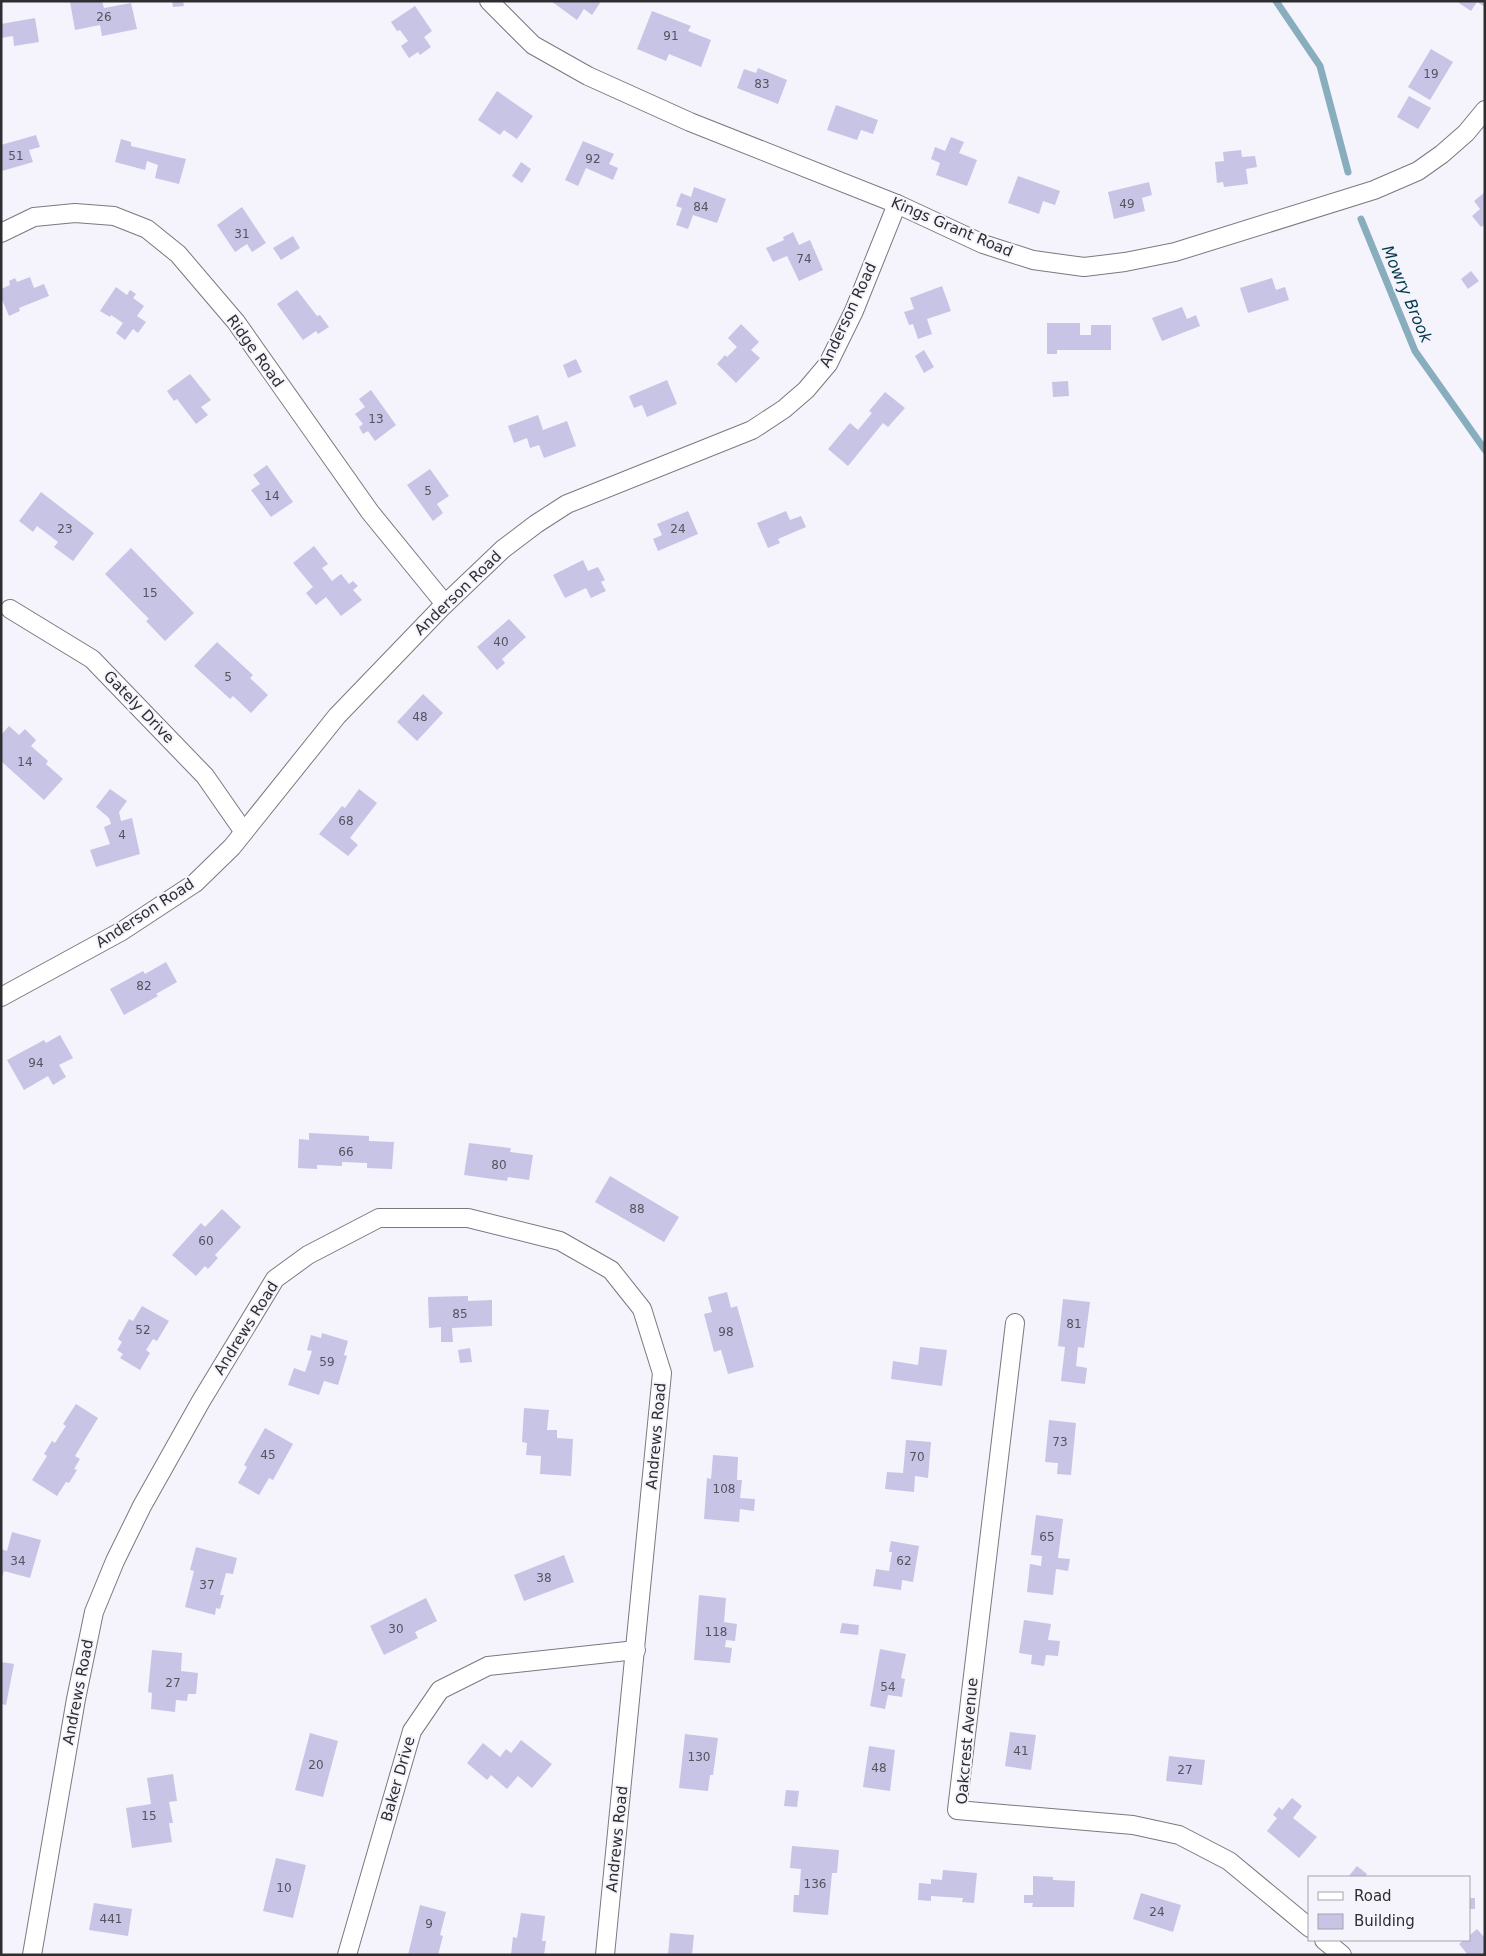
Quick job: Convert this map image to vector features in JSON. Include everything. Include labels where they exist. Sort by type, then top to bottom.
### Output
[{"type":"street","name":"Kings Grant Road","points":[[489,1],[533,45],[588,76],[690,122],[897,204],[983,244],[1033,260],[1084,268],[1175,252],[1374,190],[1418,171],[1442,154],[1466,133],[1485,110]]},
{"type":"street","name":"Anderson Road","points":[[1,997],[122,931],[194,883],[232,847],[337,716],[445,604],[503,549],[536,524],[567,504],[752,430],[784,409],[806,390],[828,364],[854,311],[897,204]]},
{"type":"street","name":"Ridge Road","points":[[1,233],[34,217],[75,213],[114,216],[147,229],[178,254],[236,322],[370,512],[445,604]]},
{"type":"street","name":"Gately Drive","points":[[10,609],[92,659],[205,776],[244,832]]},
{"type":"street","name":"Andrews Road","points":[[32,1955],[76,1700],[94,1612],[119,1553],[151,1490],[274,1279],[308,1255],[379,1218],[468,1218],[560,1242],[611,1270],[642,1309],[662,1373],[605,1955]]},
{"type":"street","name":"Oakcrest Avenue","points":[[1015,1323],[958,1810],[1133,1825],[1179,1835],[1229,1861],[1308,1926]]},
{"type":"street","name":"Baker Drive","points":[[347,1955],[412,1731],[440,1690],[488,1666],[636,1650]]},
{"type":"street","points":[[1325,1941],[1342,1955]]},
{"type":"building","points":[[102,1],[104,8],[131,3],[137,29],[102,36],[100,25],[75,30],[70,2]]},
{"type":"building","points":[[172,1],[183,1],[184,6],[173,7]]},
{"type":"building","points":[[551,1],[597,1],[600,3],[592,15],[584,9],[577,20]]},
{"type":"building","points":[[1460,1],[1485,1],[1485,7],[1477,2],[1471,11],[1459,3]]},
{"type":"building","points":[[415,6],[432,31],[424,37],[431,47],[420,55],[418,52],[409,58],[401,46],[408,41],[400,30],[397,31],[391,22]]},
{"type":"building","points":[[652,11],[691,26],[688,31],[711,40],[701,67],[669,54],[666,61],[637,49]]},
{"type":"building","points":[[35,18],[39,42],[14,46],[13,36],[1,38],[1,24]]},
{"type":"building","points":[[1431,49],[1453,62],[1430,100],[1408,87]]},
{"type":"building","points":[[758,68],[787,80],[778,104],[737,88],[744,69],[756,73]]},
{"type":"building","points":[[497,91],[533,116],[517,139],[504,130],[500,135],[478,120]]},
{"type":"building","points":[[1409,96],[1431,108],[1418,129],[1397,117]]},
{"type":"building","points":[[836,105],[878,120],[873,134],[861,130],[857,140],[827,130]]},
{"type":"building","points":[[36,135],[40,147],[29,150],[33,162],[2,171],[1,145]]},
{"type":"building","points":[[951,137],[964,142],[959,153],[977,160],[967,186],[936,175],[940,163],[931,159],[935,147],[945,151]]},
{"type":"building","points":[[121,139],[131,142],[131,146],[186,159],[179,184],[155,178],[158,165],[147,161],[145,170],[115,162]]},
{"type":"building","points":[[583,141],[614,154],[609,164],[618,168],[613,180],[586,168],[578,186],[565,180]]},
{"type":"building","points":[[1241,150],[1242,157],[1255,156],[1257,167],[1246,169],[1248,184],[1224,187],[1223,182],[1217,183],[1215,162],[1224,161],[1223,152]]},
{"type":"building","points":[[521,162],[531,169],[522,183],[512,176]]},
{"type":"building","points":[[1018,176],[1060,191],[1055,205],[1043,201],[1039,214],[1008,203]]},
{"type":"building","points":[[1149,182],[1152,195],[1142,198],[1145,211],[1114,219],[1108,192]]},
{"type":"building","points":[[694,187],[726,199],[717,223],[693,215],[688,229],[676,225],[682,208],[676,206],[681,193],[691,197]]},
{"type":"building","points":[[1485,192],[1485,226],[1481,227],[1472,216],[1480,209],[1474,201]]},
{"type":"building","points":[[242,207],[266,243],[252,252],[247,244],[235,252],[217,225]]},
{"type":"building","points":[[793,232],[799,245],[810,240],[823,270],[799,281],[787,256],[773,262],[766,248],[784,240],[783,237]]},
{"type":"building","points":[[293,236],[300,248],[281,260],[273,248]]},
{"type":"building","points":[[1471,271],[1479,281],[1468,289],[1461,279]]},
{"type":"building","points":[[30,277],[34,288],[44,284],[49,296],[19,308],[20,311],[9,316],[1,297],[1,289],[10,285],[9,281],[15,278],[17,282]]},
{"type":"building","points":[[1272,278],[1276,290],[1285,287],[1289,300],[1248,313],[1240,288]]},
{"type":"building","points":[[942,286],[951,311],[927,319],[932,334],[918,339],[913,324],[909,325],[904,312],[914,309],[910,298]]},
{"type":"building","points":[[116,287],[127,295],[130,290],[136,294],[133,298],[144,306],[137,316],[146,322],[138,333],[133,329],[125,340],[116,333],[123,323],[111,315],[110,317],[100,311]]},
{"type":"building","points":[[297,290],[317,316],[320,315],[329,327],[318,334],[316,331],[303,340],[277,304]]},
{"type":"building","points":[[1182,307],[1187,319],[1196,315],[1200,326],[1162,341],[1152,318]]},
{"type":"building","points":[[1047,323],[1080,323],[1080,335],[1091,335],[1091,325],[1111,325],[1111,350],[1057,350],[1057,354],[1047,354]]},
{"type":"building","points":[[741,324],[759,342],[751,350],[760,358],[736,383],[717,364],[725,355],[727,357],[737,347],[728,338]]},
{"type":"building","points":[[924,350],[934,367],[924,373],[915,356]]},
{"type":"building","points":[[576,359],[582,372],[568,378],[563,365]]},
{"type":"building","points":[[190,374],[211,400],[201,407],[208,415],[196,424],[177,399],[174,401],[167,391]]},
{"type":"building","points":[[667,380],[677,404],[647,417],[642,405],[634,408],[629,396]]},
{"type":"building","points":[[1068,381],[1069,396],[1053,397],[1052,382]]},
{"type":"building","points":[[371,390],[396,425],[375,441],[368,431],[363,434],[359,427],[363,424],[355,414],[365,407],[359,399]]},
{"type":"building","points":[[885,392],[905,408],[888,427],[883,423],[848,466],[828,449],[850,423],[858,430],[872,413],[869,411]]},
{"type":"building","points":[[538,415],[543,430],[567,421],[576,446],[544,458],[539,445],[530,448],[527,438],[514,443],[508,426]]},
{"type":"building","points":[[267,465],[293,502],[271,517],[251,490],[260,484],[253,475]]},
{"type":"building","points":[[430,469],[449,496],[437,504],[443,513],[433,521],[407,485]]},
{"type":"building","points":[[41,492],[94,533],[73,561],[54,547],[58,542],[37,526],[33,532],[19,521]]},
{"type":"building","points":[[688,511],[698,534],[658,551],[653,539],[662,535],[657,524]]},
{"type":"building","points":[[786,511],[790,520],[801,516],[806,527],[778,539],[780,543],[768,548],[757,523]]},
{"type":"building","points":[[314,546],[328,564],[322,568],[332,581],[341,574],[349,584],[353,581],[358,586],[353,590],[362,600],[341,616],[326,597],[316,605],[306,593],[313,587],[293,563]]},
{"type":"building","points":[[131,548],[194,613],[165,641],[146,621],[149,619],[105,574]]},
{"type":"building","points":[[583,560],[588,571],[598,567],[605,580],[601,582],[606,591],[591,598],[586,588],[565,598],[553,575]]},
{"type":"building","points":[[509,619],[526,637],[502,659],[505,663],[497,670],[477,647]]},
{"type":"building","points":[[217,642],[253,675],[250,678],[268,695],[251,713],[233,696],[230,699],[194,666]]},
{"type":"building","points":[[423,694],[443,713],[417,741],[397,722]]},
{"type":"building","points":[[9,726],[19,735],[25,729],[36,740],[31,746],[48,761],[46,764],[63,779],[44,800],[1,761],[1,735]]},
{"type":"building","points":[[110,789],[127,801],[119,812],[121,821],[132,818],[140,854],[96,867],[90,850],[110,844],[104,827],[111,824],[109,818],[96,807]]},
{"type":"building","points":[[359,789],[377,803],[350,838],[358,845],[348,856],[319,834],[342,806],[345,808]]},
{"type":"building","points":[[166,962],[177,982],[156,994],[158,996],[124,1015],[110,989],[143,971],[145,974]]},
{"type":"building","points":[[60,1035],[73,1058],[59,1065],[66,1077],[53,1085],[48,1076],[24,1090],[7,1060],[44,1040],[46,1043]]},
{"type":"building","points":[[309,1133],[369,1136],[369,1141],[394,1142],[392,1169],[367,1168],[367,1163],[342,1162],[342,1166],[317,1165],[317,1169],[298,1168],[299,1139],[309,1140]]},
{"type":"building","points":[[469,1143],[511,1148],[510,1152],[533,1155],[529,1180],[508,1177],[507,1181],[464,1175]]},
{"type":"building","points":[[610,1176],[679,1217],[664,1242],[595,1202]]},
{"type":"building","points":[[222,1209],[241,1227],[215,1255],[218,1258],[208,1269],[205,1266],[196,1276],[172,1255],[201,1223],[205,1227]]},
{"type":"building","points":[[727,1292],[731,1308],[737,1306],[754,1367],[728,1374],[721,1350],[714,1352],[704,1314],[712,1312],[708,1297]]},
{"type":"building","points":[[468,1296],[468,1301],[492,1300],[492,1326],[452,1328],[453,1342],[441,1342],[441,1327],[429,1328],[428,1297]]},
{"type":"building","points":[[1063,1299],[1090,1302],[1084,1348],[1078,1347],[1076,1366],[1087,1368],[1085,1384],[1061,1381],[1065,1347],[1058,1346]]},
{"type":"building","points":[[142,1306],[169,1321],[157,1341],[153,1339],[146,1350],[150,1353],[140,1370],[120,1358],[123,1354],[117,1350],[122,1342],[118,1339],[129,1319],[133,1321]]},
{"type":"building","points":[[322,1333],[348,1341],[344,1355],[347,1356],[338,1385],[324,1381],[319,1395],[288,1385],[294,1368],[305,1372],[312,1351],[307,1350],[311,1335],[321,1338]]},
{"type":"building","points":[[920,1347],[947,1350],[942,1386],[891,1379],[893,1361],[918,1365]]},
{"type":"building","points":[[470,1348],[472,1362],[460,1363],[458,1350]]},
{"type":"building","points":[[76,1404],[98,1418],[75,1456],[80,1459],[74,1469],[77,1470],[69,1483],[66,1482],[57,1496],[32,1480],[47,1456],[44,1454],[52,1441],[55,1443],[66,1426],[63,1424]]},
{"type":"building","points":[[524,1408],[549,1410],[547,1430],[557,1430],[557,1438],[573,1439],[571,1476],[540,1474],[541,1456],[526,1455],[527,1443],[522,1442]]},
{"type":"building","points":[[1049,1420],[1076,1423],[1071,1475],[1057,1474],[1058,1463],[1045,1462]]},
{"type":"building","points":[[265,1428],[293,1444],[273,1480],[269,1478],[259,1495],[238,1483],[247,1467],[244,1465]]},
{"type":"building","points":[[906,1440],[931,1442],[928,1478],[915,1476],[914,1492],[885,1489],[887,1472],[903,1473]]},
{"type":"building","points":[[713,1455],[738,1457],[737,1480],[742,1480],[740,1498],[755,1499],[754,1511],[740,1509],[739,1522],[704,1519],[707,1478],[711,1479]]},
{"type":"building","points":[[1036,1515],[1063,1519],[1058,1558],[1070,1559],[1068,1571],[1056,1569],[1053,1595],[1027,1592],[1030,1564],[1041,1566],[1042,1556],[1031,1555]]},
{"type":"building","points":[[12,1532],[41,1540],[30,1578],[4,1571],[1,1580],[1,1549],[7,1551]]},
{"type":"building","points":[[891,1541],[919,1546],[913,1582],[902,1580],[901,1590],[873,1586],[876,1569],[889,1571],[892,1552],[889,1552]]},
{"type":"building","points":[[196,1547],[237,1558],[233,1574],[226,1573],[220,1595],[224,1595],[220,1609],[216,1608],[215,1615],[185,1607],[194,1571],[190,1570]]},
{"type":"building","points":[[564,1555],[574,1582],[524,1601],[514,1575]]},
{"type":"building","points":[[699,1595],[726,1598],[724,1622],[737,1624],[735,1641],[726,1640],[725,1647],[732,1648],[730,1663],[694,1660]]},
{"type":"building","points":[[426,1598],[437,1621],[415,1632],[418,1638],[384,1655],[370,1626]]},
{"type":"building","points":[[1024,1620],[1051,1624],[1048,1640],[1060,1641],[1058,1656],[1046,1655],[1044,1666],[1031,1664],[1032,1655],[1019,1653]]},
{"type":"building","points":[[842,1623],[859,1625],[858,1635],[840,1633]]},
{"type":"building","points":[[880,1649],[906,1654],[901,1678],[905,1679],[902,1697],[888,1695],[885,1709],[870,1706]]},
{"type":"building","points":[[152,1650],[182,1653],[181,1671],[198,1673],[196,1694],[188,1694],[187,1701],[176,1700],[175,1712],[151,1709],[152,1693],[148,1692]]},
{"type":"building","points":[[1,1662],[14,1664],[6,1705],[1,1704]]},
{"type":"building","points":[[1010,1732],[1036,1735],[1031,1770],[1005,1766]]},
{"type":"building","points":[[310,1733],[338,1741],[323,1797],[295,1790]]},
{"type":"building","points":[[685,1734],[718,1738],[713,1775],[710,1775],[708,1791],[679,1788]]},
{"type":"building","points":[[521,1740],[552,1764],[532,1788],[518,1776],[507,1789],[491,1775],[487,1780],[467,1763],[483,1743],[500,1757],[506,1749],[511,1753]]},
{"type":"building","points":[[869,1746],[895,1750],[890,1791],[863,1787]]},
{"type":"building","points":[[1169,1756],[1205,1760],[1202,1785],[1166,1781]]},
{"type":"building","points":[[173,1774],[177,1801],[169,1802],[173,1823],[169,1823],[172,1842],[132,1848],[126,1808],[151,1804],[147,1778]]},
{"type":"building","points":[[786,1790],[799,1791],[797,1807],[784,1806]]},
{"type":"building","points":[[1292,1798],[1302,1806],[1293,1818],[1317,1837],[1299,1858],[1267,1831],[1277,1818],[1273,1815],[1279,1807],[1282,1810]]},
{"type":"building","points":[[792,1846],[839,1850],[837,1873],[832,1873],[828,1915],[793,1912],[794,1895],[799,1895],[801,1869],[790,1868]]},
{"type":"building","points":[[276,1858],[306,1865],[293,1918],[263,1911]]},
{"type":"building","points":[[1357,1866],[1367,1874],[1366,1876],[1349,1876]]},
{"type":"building","points":[[943,1870],[977,1873],[974,1903],[962,1902],[963,1898],[931,1896],[931,1901],[918,1900],[919,1883],[931,1884],[931,1879],[942,1880]]},
{"type":"building","points":[[1033,1876],[1053,1877],[1053,1880],[1075,1881],[1074,1907],[1032,1907],[1033,1903],[1024,1903],[1024,1895],[1033,1895]]},
{"type":"building","points":[[1141,1893],[1181,1905],[1173,1932],[1133,1919]]},
{"type":"building","points":[[1471,1898],[1475,1898],[1475,1909],[1471,1909]]},
{"type":"building","points":[[94,1903],[132,1909],[128,1936],[89,1930]]},
{"type":"building","points":[[420,1905],[446,1912],[440,1935],[443,1936],[438,1955],[408,1955]]},
{"type":"building","points":[[521,1913],[545,1916],[542,1941],[546,1941],[544,1955],[511,1955],[513,1937],[517,1938]]},
{"type":"building","points":[[1477,1929],[1485,1938],[1485,1955],[1468,1955],[1459,1944],[1463,1941],[1471,1941],[1471,1934]]},
{"type":"building","points":[[670,1933],[694,1935],[692,1955],[668,1955]]},
{"type":"waterway","name":"Mowry Brook","points":[[1276,1],[1320,66],[1348,172]]},
{"type":"waterway","name":"Mowry Brook","points":[[1361,219],[1415,351],[1485,450]]}]
